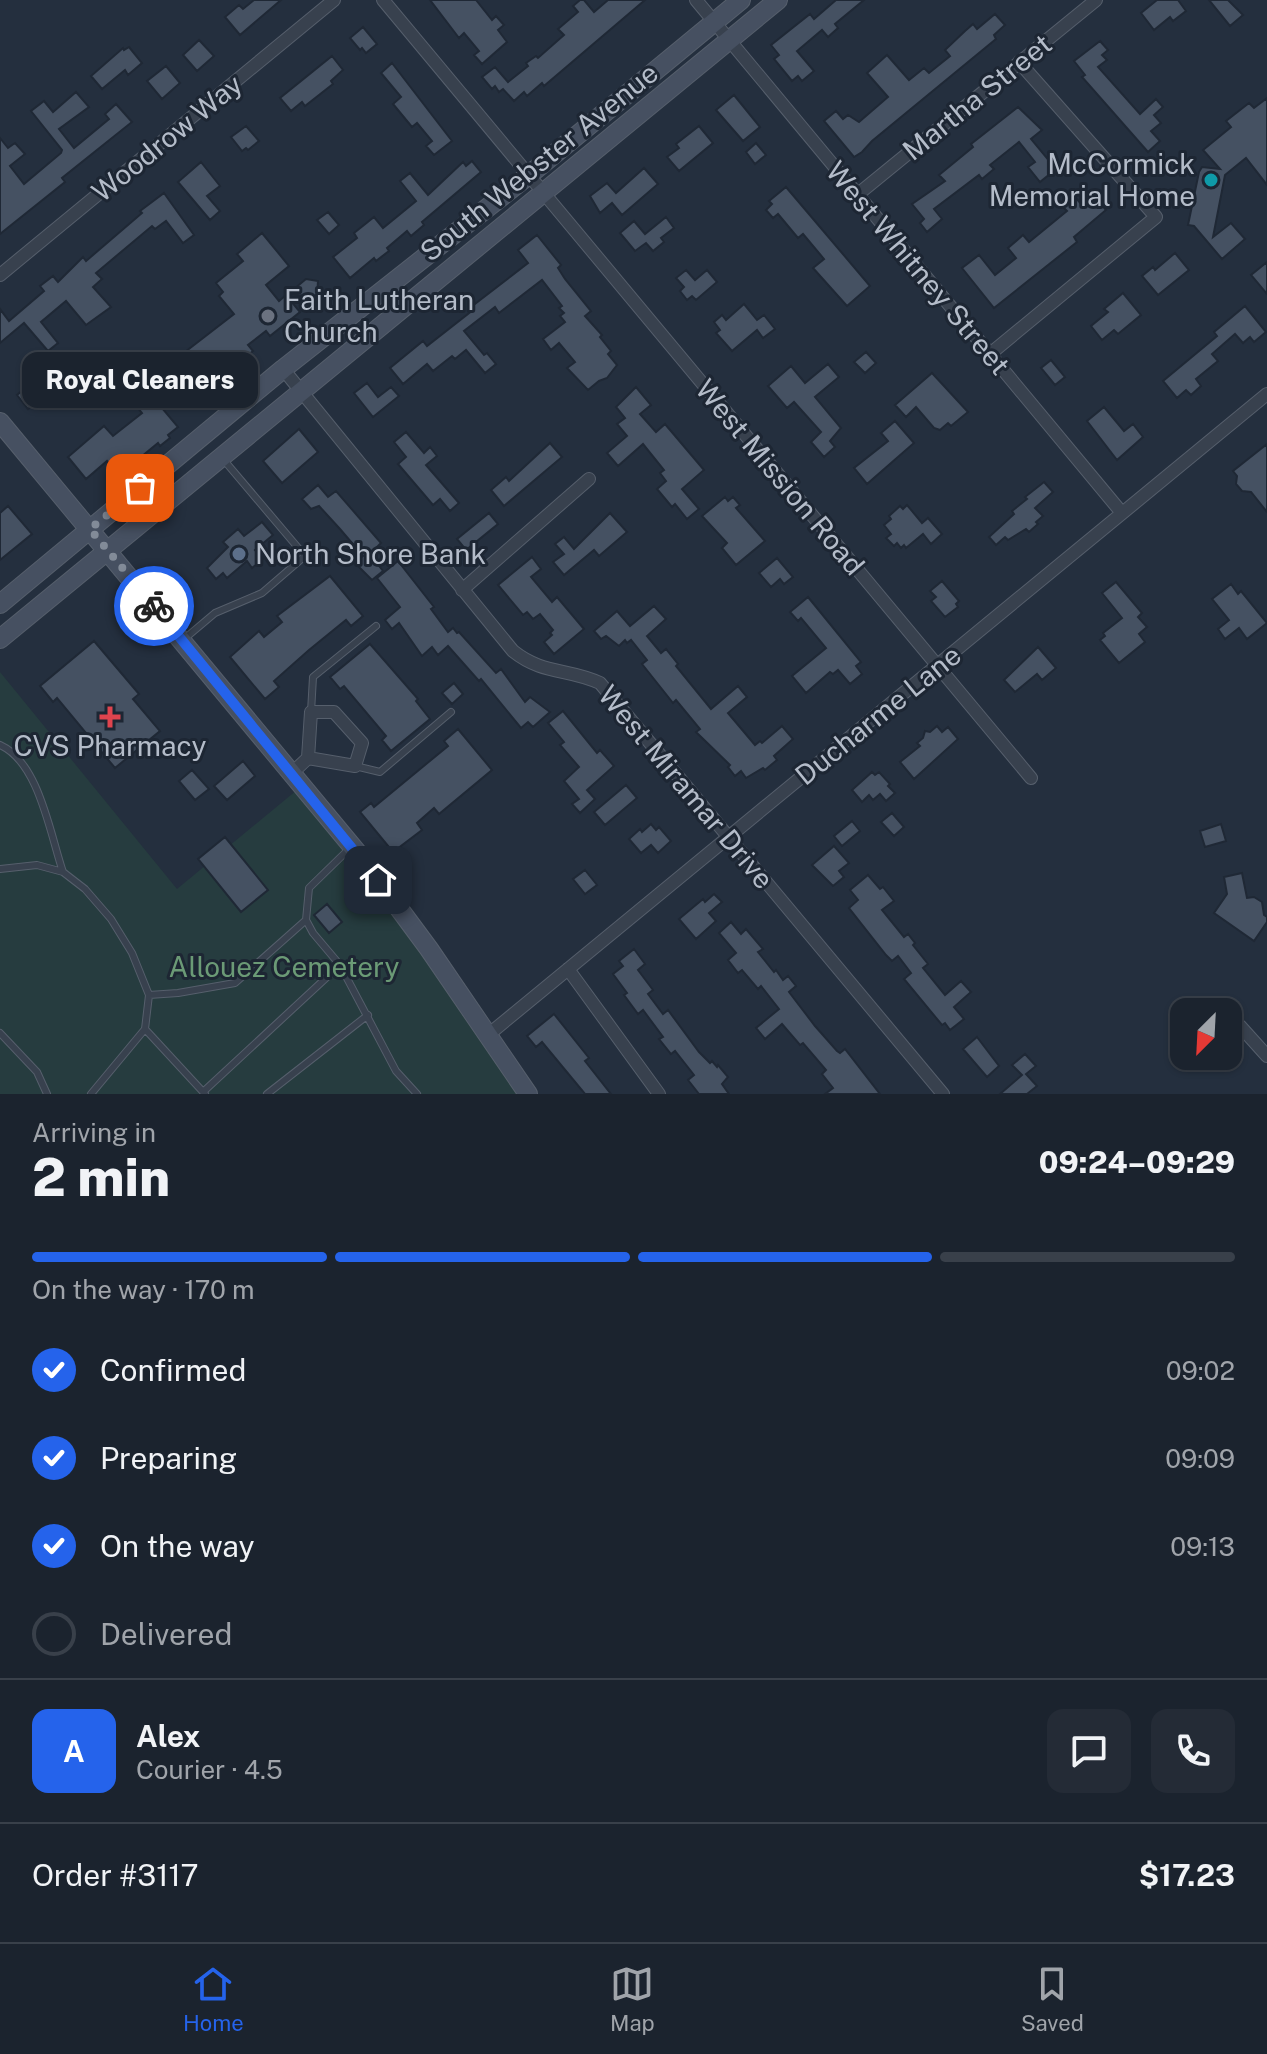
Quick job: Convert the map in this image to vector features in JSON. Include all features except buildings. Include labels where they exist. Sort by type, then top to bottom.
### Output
[{"type":"main road","name":"South Webster Avenue","points":[[0,604],[283,369],[529,175],[741,0]]},
{"type":"main road","name":"South Webster Avenue","points":[[0,639],[778,0]]},
{"type":"main road","points":[[0,422],[352,846],[429,949],[528,1094]]},
{"type":"street","name":"Woodrow Way","points":[[0,275],[334,0]]},
{"type":"street","name":"West Mission Road","points":[[383,0],[1031,778]]},
{"type":"street","name":"West Whitney Street","points":[[696,0],[1122,513]]},
{"type":"street","name":"Martha Street","points":[[857,195],[1096,0]]},
{"type":"street","points":[[990,354],[1156,217],[1019,62]]},
{"type":"street","name":"West Miramar Drive","points":[[283,369],[513,651],[540,668],[590,678],[600,683],[943,1094]]},
{"type":"street","name":"Ducharme Lane","points":[[488,1035],[1266,395]]},
{"type":"street","points":[[462,590],[589,479]]},
{"type":"street","points":[[292,773],[308,758],[311,712],[334,712],[362,743],[355,766],[308,758]]},
{"type":"street","points":[[568,969],[659,1094]]},
{"type":"street","points":[[1242,1028],[1267,1056]]},
{"type":"lane","points":[[183,640],[215,613],[262,593],[305,556],[222,458]]},
{"type":"lane","points":[[311,712],[313,677],[376,626]]},
{"type":"lane","points":[[355,766],[380,772],[451,712]]},
{"type":"lane","points":[[0,745],[8,749],[29,772],[63,872]]},
{"type":"lane","points":[[352,846],[309,888],[306,920],[340,965],[396,1071],[417,1094]]},
{"type":"lane","points":[[0,869],[37,865],[63,872],[85,889],[111,919],[132,953],[149,995],[145,1029],[91,1094]]},
{"type":"lane","points":[[149,995],[235,983],[306,920]]},
{"type":"lane","points":[[145,1029],[204,1093],[340,965]]},
{"type":"lane","points":[[267,1094],[368,1015]]},
{"type":"lane","points":[[0,1033],[37,1072],[47,1094]]},
{"type":"lane","points":[[276,1086],[283,1094]]},
{"type":"green space","name":"Allouez Cemetery","points":[[0,672],[177,889],[303,785],[528,1094],[0,1094]]},
{"type":"way so far","points":[[140,488],[90,529],[154,606]]},
{"type":"place","name":"McCormick Memorial Home","points":[[1211,180]]},
{"type":"place","name":"Faith Lutheran Church","points":[[268,316]]},
{"type":"place","name":"Royal Cleaners","points":[[140,488]]},
{"type":"place","name":"North Shore Bank","points":[[239,554]]},
{"type":"place","name":"CVS Pharmacy","points":[[110,717]]},
{"type":"route","points":[[154,606],[378,880]]}]
